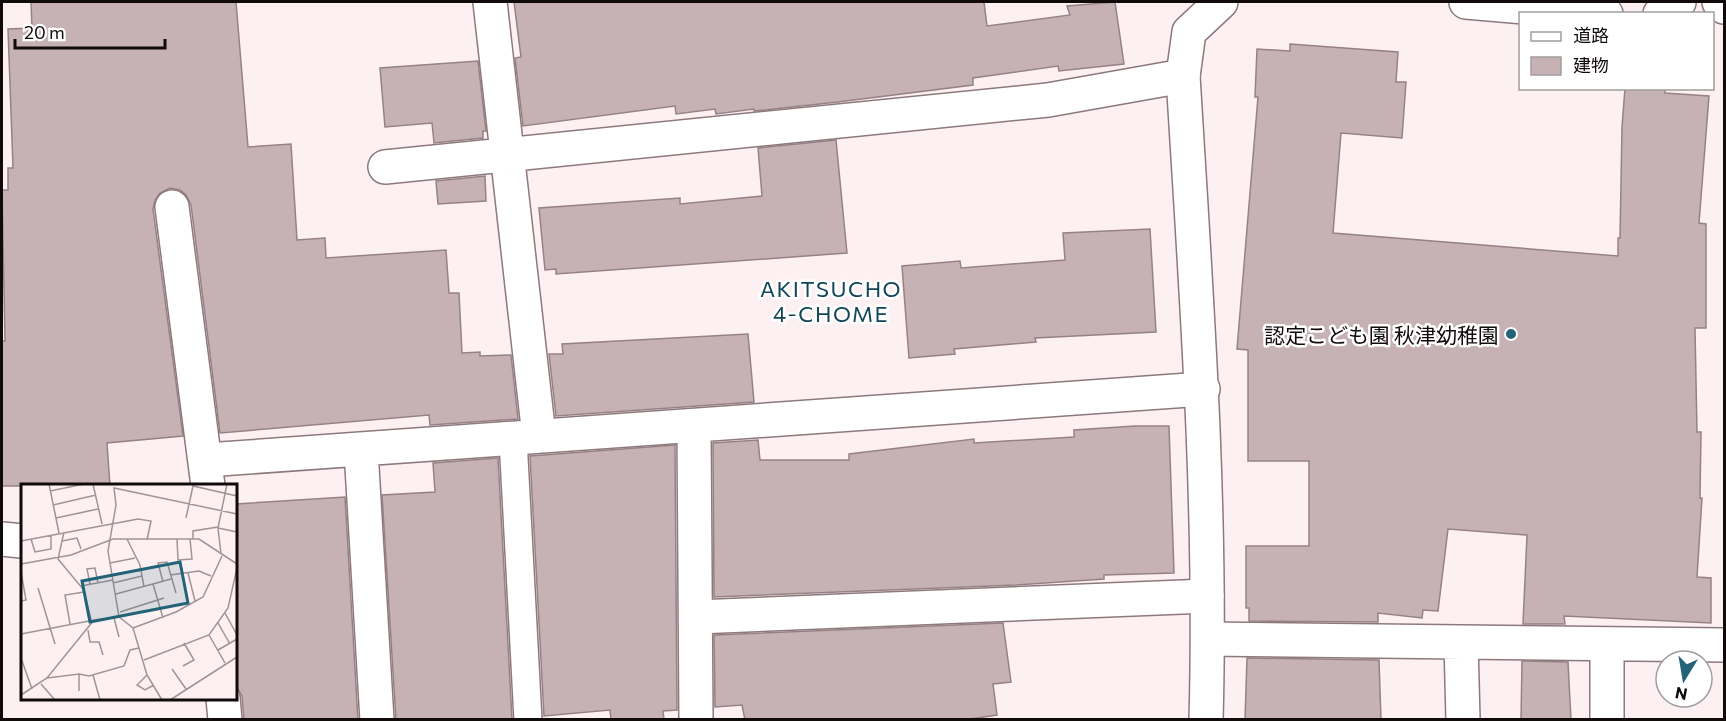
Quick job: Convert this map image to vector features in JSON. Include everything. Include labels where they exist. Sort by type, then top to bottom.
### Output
[{"type":"street","points":[[490,2],[507,154],[526,437]]},
{"type":"street","points":[[1206,720],[1208,596],[1203,389],[1183,76],[1190,32],[1221,2]]},
{"type":"street","points":[[1466,2],[1583,12]]},
{"type":"street","points":[[1663,12],[1679,2]]},
{"type":"street","points":[[1719,2],[1725,7]]},
{"type":"street","points":[[385,167],[1048,100],[1183,76]]},
{"type":"street","points":[[172,207],[207,473],[361,450],[1203,389]]},
{"type":"street","points":[[694,426],[696,720]]},
{"type":"street","points":[[361,450],[377,720]]},
{"type":"street","points":[[2,539],[21,541]]},
{"type":"street","points":[[696,617],[1208,596]]},
{"type":"street","points":[[1208,639],[1725,645]]},
{"type":"street","points":[[1461,642],[1463,720]]},
{"type":"street","points":[[1607,644],[1607,720]]},
{"type":"street","points":[[223,700],[225,720]]},
{"type":"lane","points":[[526,437],[528,720]]},
{"type":"building","points":[[31,2],[236,2],[248,147],[291,144],[297,240],[325,238],[326,258],[446,250],[449,293],[459,293],[462,353],[480,352],[480,356],[511,355],[518,419],[430,425],[429,415],[220,433],[191,205],[186,195],[180,190],[170,188],[160,193],[153,209],[183,436],[107,443],[110,484],[2,486],[2,341],[5,341],[2,190],[8,190],[8,168],[13,168],[8,29],[32,28]]},
{"type":"building","points":[[514,2],[984,2],[987,26],[1070,15],[1067,6],[1115,2],[1124,64],[1059,71],[1058,66],[973,78],[973,85],[754,111],[754,109],[716,114],[715,109],[676,114],[675,106],[523,126],[515,58],[521,57]]},
{"type":"building","points":[[1290,44],[1398,52],[1396,82],[1406,82],[1402,138],[1341,133],[1333,233],[1618,256],[1625,90],[1665,90],[1665,93],[1709,96],[1699,223],[1706,224],[1706,328],[1695,328],[1697,432],[1701,432],[1700,498],[1702,498],[1697,577],[1711,578],[1711,623],[1564,616],[1565,624],[1523,624],[1527,535],[1448,529],[1438,611],[1423,610],[1422,618],[1378,613],[1378,622],[1249,621],[1249,608],[1246,608],[1246,546],[1309,546],[1309,461],[1248,461],[1248,350],[1237,349],[1258,97],[1255,97],[1257,49],[1290,51]]},
{"type":"building","points":[[478,61],[486,131],[483,131],[483,138],[434,143],[432,123],[385,127],[380,68]]},
{"type":"building","points":[[836,140],[847,253],[556,274],[556,269],[545,270],[539,208],[680,198],[680,204],[762,196],[758,148]]},
{"type":"building","points":[[485,176],[486,201],[438,204],[436,181]]},
{"type":"building","points":[[1150,229],[1156,332],[1035,338],[1036,342],[954,349],[955,354],[909,358],[902,266],[960,261],[961,268],[1065,260],[1063,233]]},
{"type":"building","points":[[748,334],[754,402],[556,416],[549,354],[563,354],[562,344]]},
{"type":"building","points":[[1169,426],[1174,573],[1104,575],[1104,579],[1016,585],[714,597],[713,443],[758,440],[760,460],[849,460],[849,454],[974,439],[974,443],[1074,437],[1074,430]]},
{"type":"building","points":[[675,445],[677,710],[663,711],[664,720],[611,720],[610,710],[544,716],[530,456]]},
{"type":"building","points":[[498,458],[512,719],[396,720],[382,495],[435,492],[433,463]]},
{"type":"building","points":[[345,497],[358,720],[244,720],[242,696],[237,687],[237,504]]},
{"type":"building","points":[[1003,623],[1011,682],[993,684],[997,715],[963,720],[745,720],[742,705],[715,707],[714,635]]},
{"type":"building","points":[[1247,658],[1379,660],[1381,720],[1245,720]]},
{"type":"building","points":[[1522,661],[1568,662],[1571,720],[1521,720]]},
{"type":"place","name":"認定こども園 秋津幼稚園","points":[[1511,334]]},
{"type":"district","name":"AKITSUCHO 4-CHOME","points":[[831,300]]}]
